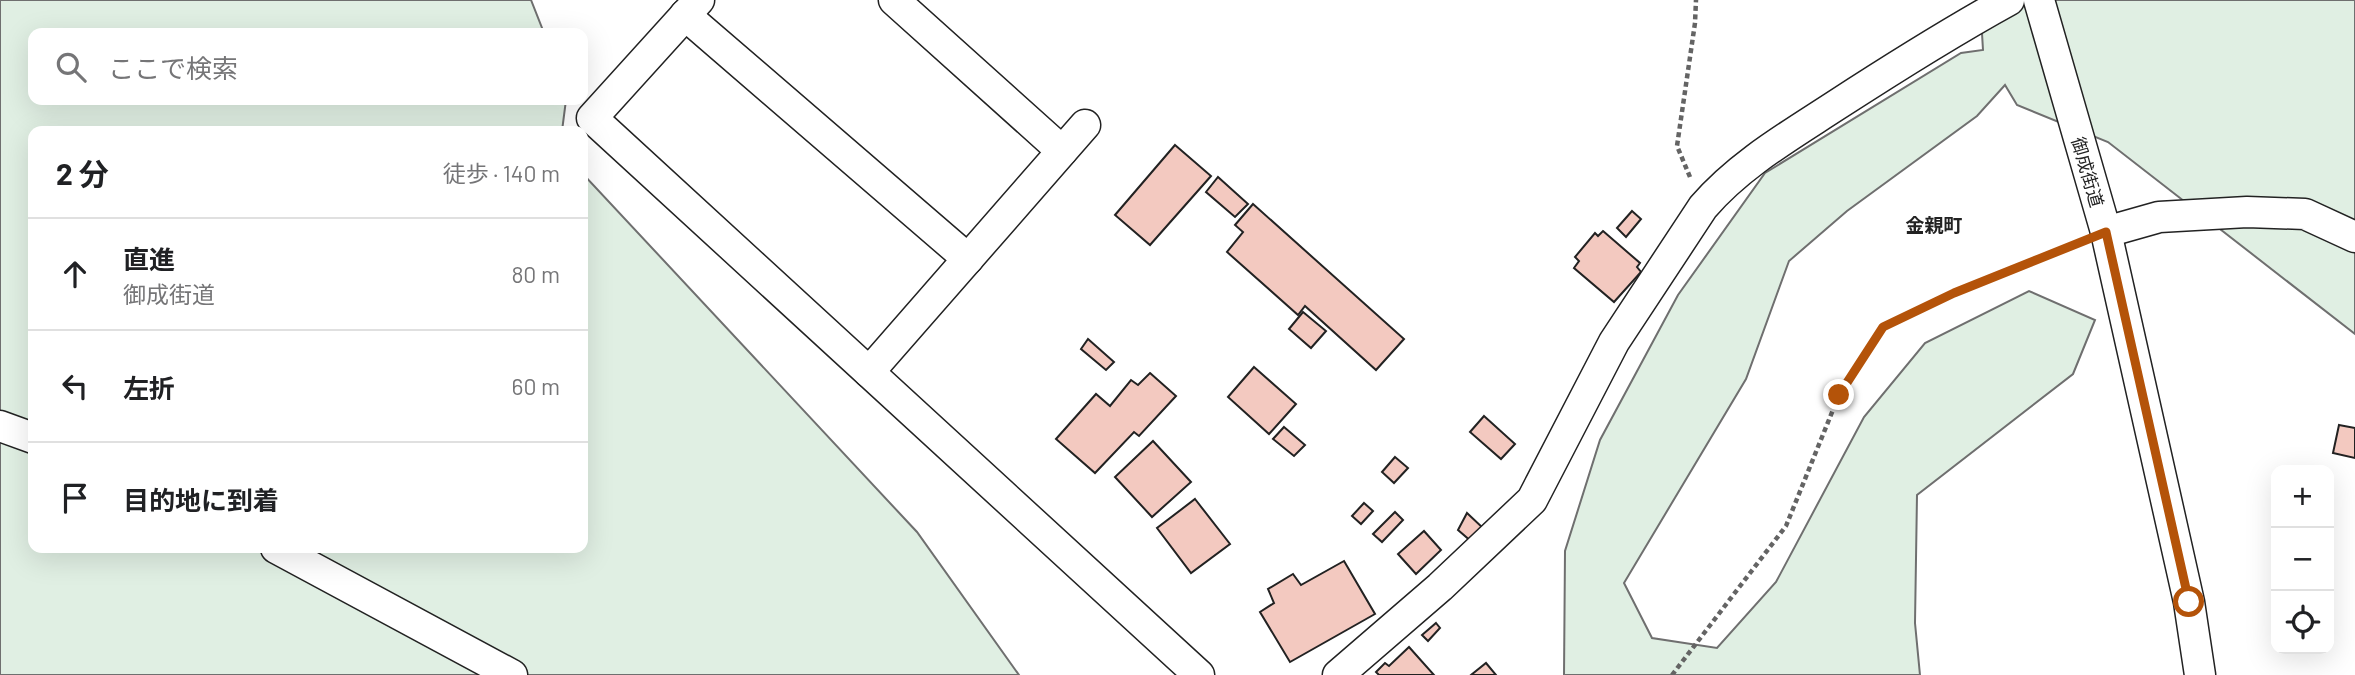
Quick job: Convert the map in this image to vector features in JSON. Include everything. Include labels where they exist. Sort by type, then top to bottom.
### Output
[{"type":"street","points":[[894,0],[1062,151]]},
{"type":"street","points":[[1338,675],[1440,587],[1532,500],[1614,342],[1703,207],[1719,188],[1782,140],[1941,38],[2009,0]]},
{"type":"street","name":"御成街道","points":[[2039,0],[2106,232],[2189,602],[2200,675]]},
{"type":"street","points":[[968,259],[692,8],[592,118],[1199,675]]},
{"type":"street","points":[[869,372],[1085,125]]},
{"type":"street","points":[[2106,232],[2160,217],[2247,212],[2305,214],[2355,237]]},
{"type":"street","points":[[0,426],[28,436]]},
{"type":"street","points":[[284,553],[512,675]]},
{"type":"path","points":[[1696,0],[1677,145],[1703,207]]},
{"type":"path","points":[[1671,675],[1786,526],[1839,395],[1883,327],[1954,293],[2106,232]]},
{"type":"green space","points":[[0,0],[531,0],[542,28],[28,28],[28,105],[565,105],[563,126],[28,126],[28,553],[588,553],[588,179],[917,532],[1019,675],[0,675]]},
{"type":"green space","points":[[1980,0],[2355,0],[2355,334],[2108,142],[2017,105],[2005,85],[1977,116],[1847,211],[1789,261],[1746,379],[1624,583],[1652,638],[1717,648],[1776,582],[1864,417],[1925,343],[2029,291],[2095,320],[2073,374],[1917,495],[1915,623],[1920,675],[1564,675],[1565,551],[1600,440],[1678,295],[1765,173],[1961,53],[1983,50]]},
{"type":"building","points":[[1175,145],[1211,176],[1150,245],[1115,215]]},
{"type":"building","points":[[1218,177],[1248,204],[1235,217],[1206,192]]},
{"type":"building","points":[[1253,204],[1404,339],[1376,370],[1305,306],[1298,315],[1227,252],[1243,232],[1235,225]]},
{"type":"building","points":[[1632,211],[1641,219],[1626,237],[1617,228]]},
{"type":"building","points":[[1603,231],[1640,263],[1637,267],[1641,272],[1614,302],[1574,268],[1579,261],[1575,257],[1595,233],[1598,236]]},
{"type":"building","points":[[1303,312],[1326,331],[1311,348],[1289,329]]},
{"type":"building","points":[[1088,339],[1114,362],[1106,370],[1081,349]]},
{"type":"building","points":[[1254,367],[1296,404],[1269,434],[1228,397]]},
{"type":"building","points":[[1150,373],[1176,396],[1139,436],[1134,432],[1095,473],[1056,439],[1096,394],[1110,406],[1131,380],[1138,385]]},
{"type":"building","points":[[1484,416],[1515,444],[1501,459],[1470,432]]},
{"type":"building","points":[[2339,425],[2355,428],[2355,458],[2333,453]]},
{"type":"building","points":[[1284,427],[1305,445],[1294,456],[1273,439]]},
{"type":"building","points":[[1153,441],[1191,482],[1152,517],[1115,477]]},
{"type":"building","points":[[1395,457],[1408,468],[1394,483],[1382,472]]},
{"type":"building","points":[[1195,499],[1230,544],[1191,573],[1157,528]]},
{"type":"building","points":[[1364,503],[1373,511],[1361,524],[1352,516]]},
{"type":"building","points":[[1395,512],[1403,520],[1382,542],[1373,534]]},
{"type":"building","points":[[1467,513],[1484,529],[1472,542],[1458,530]]},
{"type":"building","points":[[1424,531],[1441,550],[1416,574],[1398,554]]},
{"type":"building","points":[[1344,561],[1375,614],[1290,662],[1260,612],[1274,603],[1268,589],[1293,574],[1301,585]]},
{"type":"building","points":[[1436,623],[1440,628],[1428,641],[1422,635]]},
{"type":"building","points":[[1409,647],[1434,675],[1379,675],[1376,672],[1385,663],[1389,666]]},
{"type":"building","points":[[1486,663],[1496,675],[1471,675]]},
{"type":"district","name":"金親町","points":[[1934,224]]},
{"type":"route","points":[[1839,395],[1883,327],[1954,293],[2106,232],[2189,602]]}]
